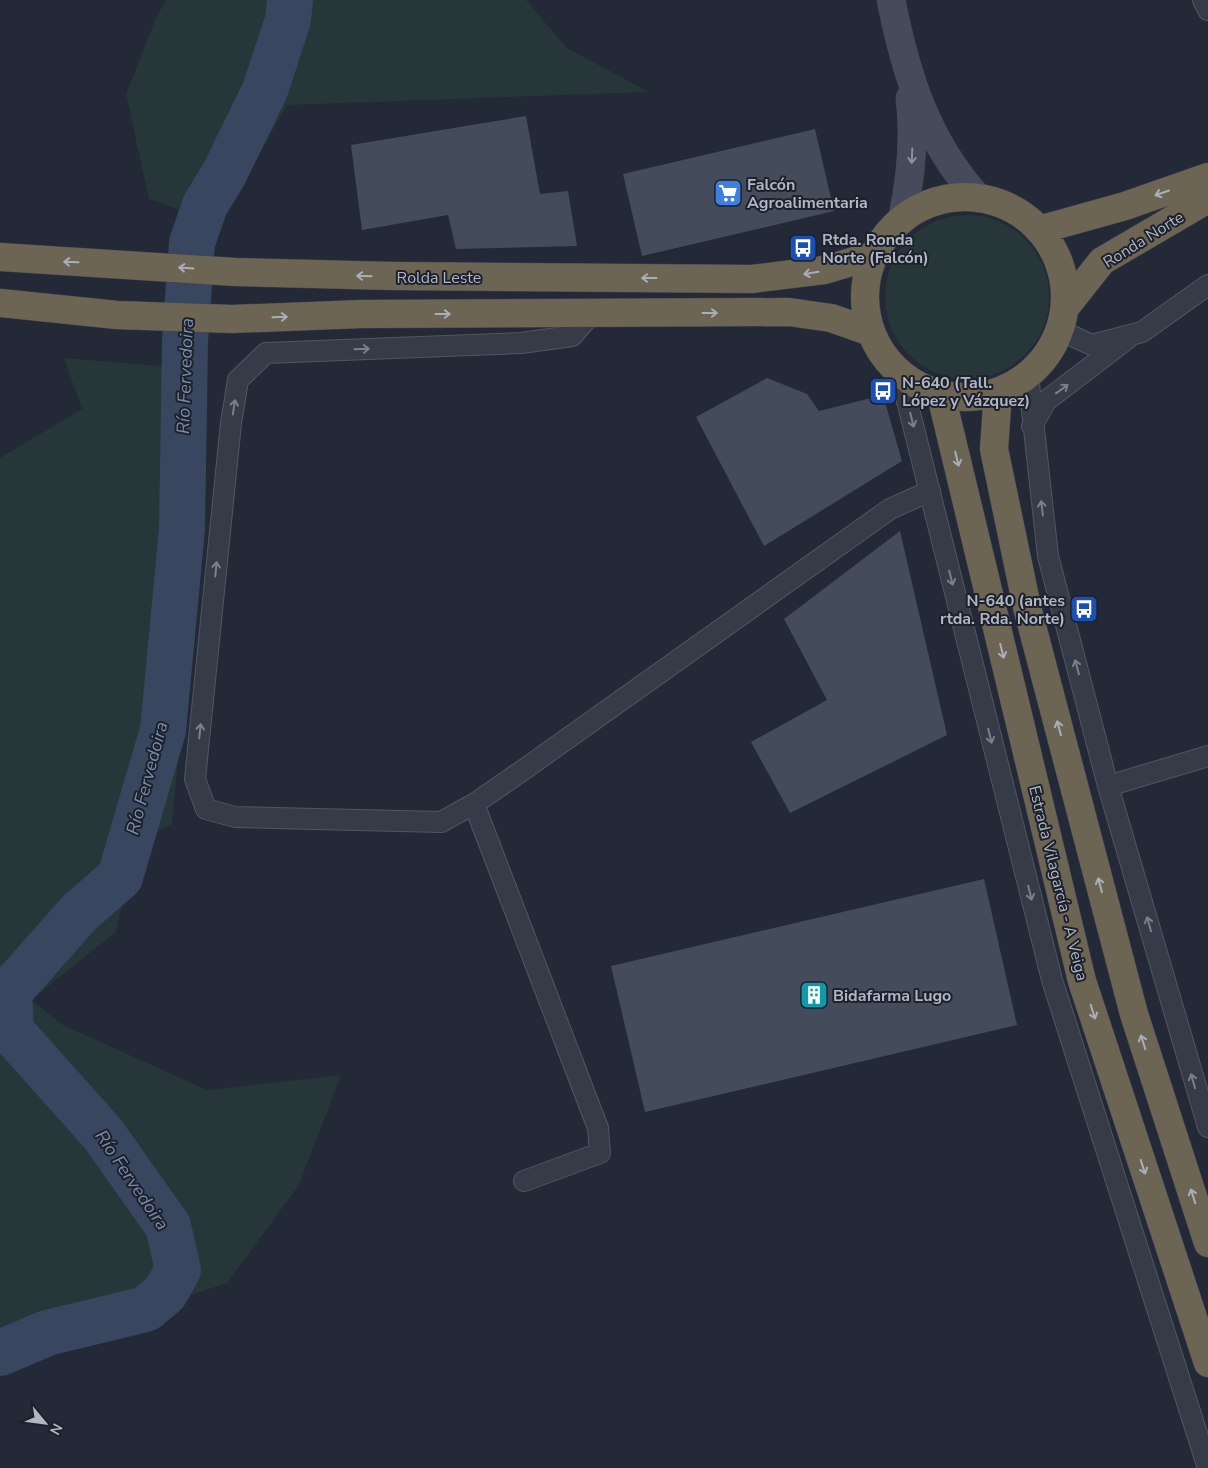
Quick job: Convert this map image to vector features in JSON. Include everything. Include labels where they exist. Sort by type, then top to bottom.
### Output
[{"type":"highway","name":"Ronda Norte","points":[[1039,230],[1125,206],[1208,177]]},
{"type":"highway","points":[[978,198],[1012,209],[1039,230],[1055,254],[1064,281],[1062,320],[1052,347],[1028,375],[998,392],[960,397],[941,395],[919,386],[900,373],[883,354],[871,332],[866,306],[867,280],[875,255],[887,236],[902,220],[919,209],[938,201],[978,198]]},
{"type":"highway","name":"Ronda Norte","points":[[1062,320],[1102,262],[1208,199]]},
{"type":"highway","name":"Rolda Leste","points":[[0,256],[235,272],[393,276],[752,279],[824,270],[875,255]]},
{"type":"highway","points":[[0,303],[117,315],[232,319],[362,314],[789,312],[831,318],[871,332]]},
{"type":"highway","points":[[998,392],[994,449],[1028,606],[1134,1014],[1208,1243]]},
{"type":"highway","name":"Estrada Vilagarcía - A Veiga","points":[[941,395],[1082,981],[1208,1363]]},
{"type":"main road","points":[[891,0],[908,72],[913,126],[912,162],[902,220]]},
{"type":"main road","points":[[908,72],[933,133],[945,155],[956,174],[978,198]]},
{"type":"street","points":[[1203,0],[1208,10]]},
{"type":"street","points":[[1062,320],[1092,344],[1134,334],[1142,332],[1208,285]]},
{"type":"street","points":[[592,313],[572,336],[520,343],[266,353],[238,380],[195,779],[206,809],[235,817],[441,822],[474,804],[890,509],[930,491]]},
{"type":"street","points":[[1032,426],[1046,401],[1134,334]]},
{"type":"street","points":[[900,373],[1052,980],[1208,1468]]},
{"type":"street","points":[[1028,375],[1032,426],[1048,556],[1108,786],[1208,1127]]},
{"type":"street","points":[[1108,786],[1208,756]]},
{"type":"street","points":[[474,804],[598,1128],[600,1153],[524,1181]]},
{"type":"shaded area","points":[[166,0],[526,0],[567,48],[649,92],[287,105],[220,224],[149,199],[126,94],[156,18]]},
{"type":"shaded area","points":[[975,215],[991,218],[1006,224],[1031,245],[1040,258],[1046,273],[1049,297],[1048,313],[1040,336],[1019,361],[1006,370],[991,376],[959,379],[943,376],[928,370],[903,349],[894,336],[888,321],[885,289],[888,273],[894,258],[915,233],[928,224],[943,218]]},
{"type":"shaded area","points":[[64,358],[172,367],[204,492],[172,824],[135,842],[116,932],[31,1000],[63,1025],[207,1090],[341,1075],[299,1185],[227,1283],[0,1359],[0,458],[82,409]]},
{"type":"building","points":[[526,116],[540,194],[568,191],[577,246],[456,249],[448,215],[362,230],[351,145]]},
{"type":"building","name":"Falcón Agroalimentaria","points":[[815,129],[834,211],[642,256],[623,174]]},
{"type":"building","points":[[767,378],[807,394],[819,411],[883,395],[902,461],[764,546],[696,417]]},
{"type":"building","points":[[900,531],[947,735],[790,813],[751,742],[827,700],[784,619]]},
{"type":"building","name":"Bidafarma Lugo","points":[[984,879],[1017,1025],[645,1112],[611,966]]},
{"type":"waterway","name":"Río Fervedoira","points":[[0,1353],[47,1333],[146,1309],[165,1293],[178,1270],[168,1226],[103,1134],[11,1031],[9,992],[79,913],[120,877],[163,730],[182,529],[185,341],[192,243],[205,205],[224,174],[265,90],[288,20],[290,0]]},
{"type":"place","name":"Falcón Agroalimentaria","points":[[728,193]]},
{"type":"place","name":"Rtda. Ronda Norte (Falcón)","points":[[803,248]]},
{"type":"place","name":"N-640 (Tall. López y Vázquez)","points":[[883,391]]},
{"type":"place","name":"N-640 (antes rtda. Rda. Norte)","points":[[1084,609]]},
{"type":"place","name":"Bidafarma Lugo","points":[[814,995]]}]
